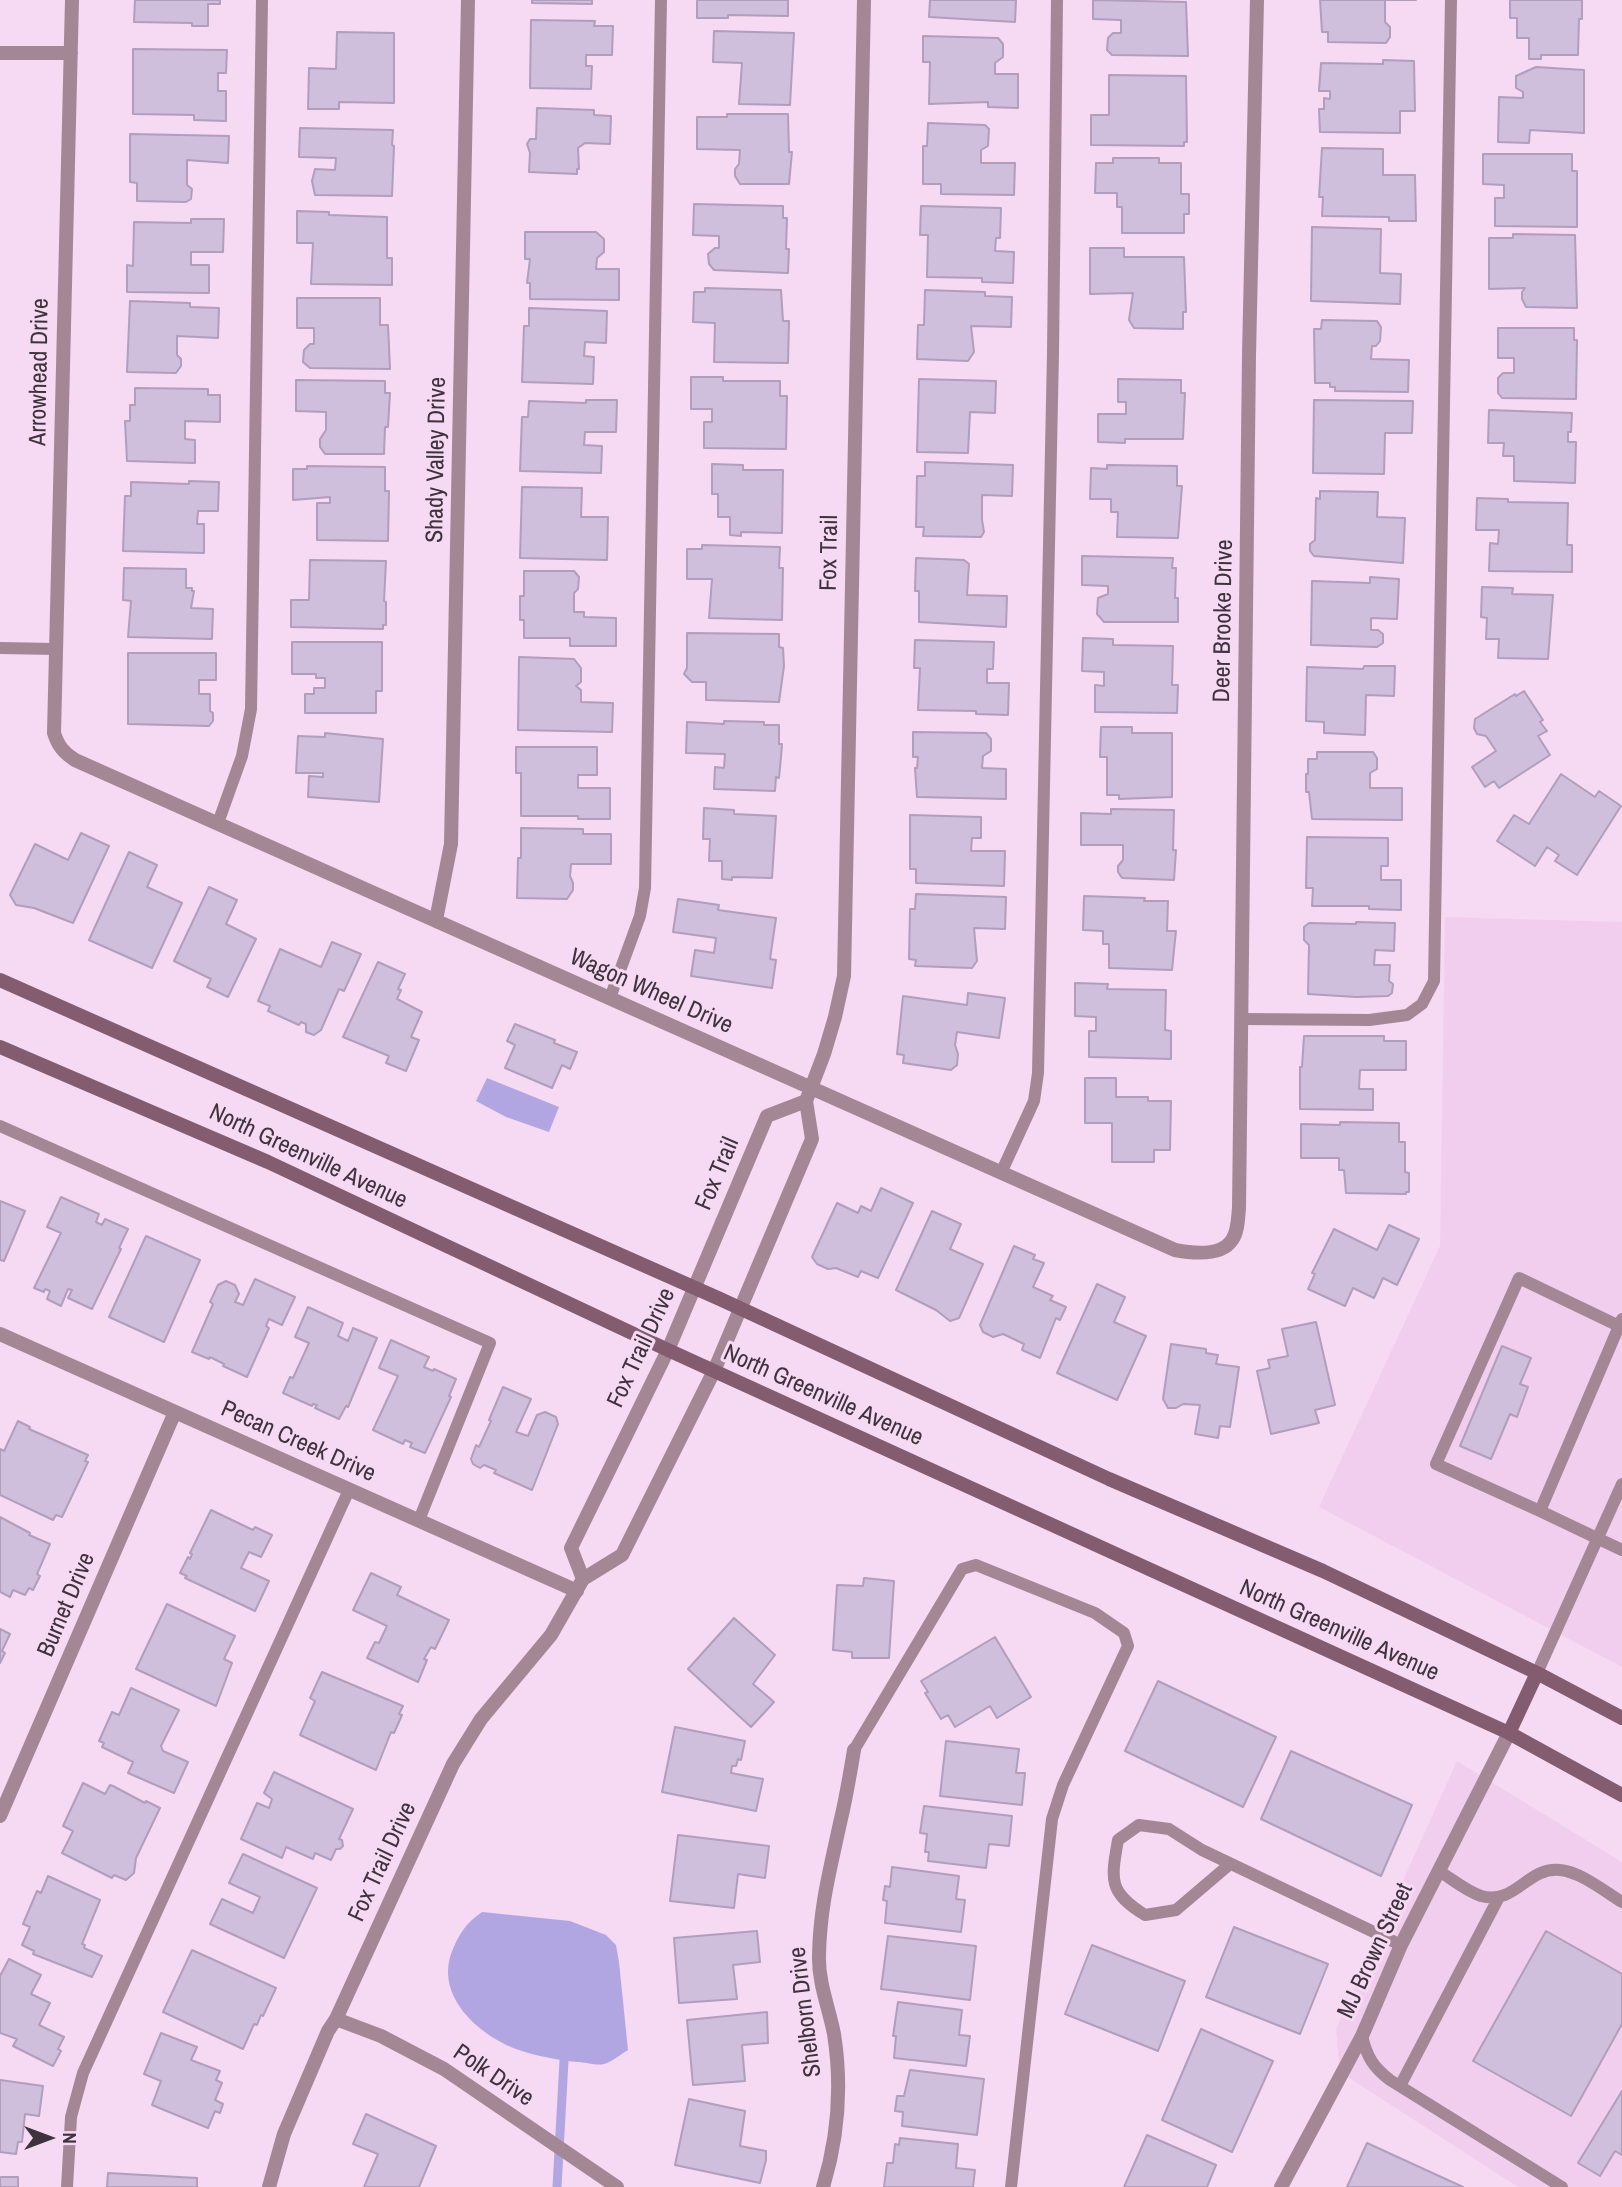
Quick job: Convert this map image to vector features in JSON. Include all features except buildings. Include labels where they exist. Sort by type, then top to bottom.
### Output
[{"type":"main road","name":"North Greenville Avenue","points":[[0,980],[695,1287],[1108,1479],[1323,1571],[1537,1673],[1622,1718]]},
{"type":"main road","name":"North Greenville Avenue","points":[[0,1047],[268,1162],[668,1350],[1509,1733],[1622,1795]]},
{"type":"main road","points":[[1509,1733],[1537,1673]]},
{"type":"street","name":"Arrowhead Drive","points":[[58,744],[54,733],[72,0]]},
{"type":"street","name":"Shady Valley Drive","points":[[436,920],[451,844],[468,0]]},
{"type":"street","name":"Fox Trail","points":[[742,1309],[812,1139],[809,1095],[835,1017],[844,976],[864,0]]},
{"type":"street","name":"Deer Brooke Drive","points":[[1232,1241],[1239,1208],[1249,355],[1257,0]]},
{"type":"street","points":[[0,53],[71,53]]},
{"type":"street","name":"Wagon Wheel Drive","points":[[58,744],[65,754],[75,760],[610,998],[809,1095],[1001,1173],[1175,1251],[1193,1254],[1217,1251],[1232,1241]]},
{"type":"street","name":"Fox Trail","points":[[695,1287],[767,1116],[809,1095]]},
{"type":"street","name":"Fox Trail Drive","points":[[580,1585],[570,1548],[668,1350],[695,1287]]},
{"type":"street","name":"Fox Trail Drive","points":[[269,2187],[284,2134],[328,2032],[453,1764],[481,1719],[551,1635],[580,1585],[622,1555],[742,1309]]},
{"type":"street","name":"Pecan Creek Drive","points":[[0,1336],[349,1490],[580,1585]]},
{"type":"street","name":"Burnet Drive","points":[[0,1816],[176,1412]]},
{"type":"street","name":"MJ Brown Street","points":[[1281,2187],[1362,2036],[1401,1945],[1509,1733]]},
{"type":"street","name":"Shelborn Drive","points":[[823,2187],[837,2118],[837,2070],[834,2034],[818,1959],[822,1898],[841,1822],[854,1750]]},
{"type":"street","name":"Polk Drive","points":[[336,2018],[381,2036],[444,2069],[617,2187]]},
{"type":"lane","points":[[218,823],[242,756],[251,709],[262,0]]},
{"type":"lane","points":[[610,998],[640,916],[645,888],[660,0]]},
{"type":"lane","points":[[1001,1173],[1034,1101],[1038,1073],[1057,0]]},
{"type":"lane","points":[[1242,1019],[1369,1020],[1407,1015],[1422,1004],[1434,981],[1451,0]]},
{"type":"lane","points":[[0,648],[56,649]]},
{"type":"lane","points":[[0,1126],[489,1343],[419,1520]]},
{"type":"lane","points":[[1540,1511],[1620,1322],[1519,1278],[1436,1464],[1622,1550]]},
{"type":"lane","points":[[1537,1673],[1622,1484]]},
{"type":"lane","points":[[67,2187],[71,2117],[83,2073],[349,1490]]},
{"type":"lane","points":[[854,1750],[962,1569],[976,1565],[1095,1613],[1124,1633],[1128,1646],[1063,1785],[1052,1819],[1011,2187]]},
{"type":"lane","points":[[1230,1864],[1176,1910],[1145,1915],[1124,1902],[1111,1876],[1118,1840],[1139,1825],[1169,1829],[1202,1850],[1401,1945]]},
{"type":"lane","points":[[1439,1871],[1481,1896],[1499,1897],[1516,1891],[1535,1875],[1546,1870],[1560,1870],[1572,1873],[1622,1902]]},
{"type":"lane","points":[[1400,2086],[1499,1897]]},
{"type":"lane","points":[[1362,2036],[1366,2054],[1376,2069],[1562,2187]]},
{"type":"shaded area","points":[[1445,917],[1622,922],[1622,1667],[1319,1507],[1440,1246]]},
{"type":"shaded area","points":[[487,1078],[559,1107],[549,1132],[506,1117],[476,1101]]},
{"type":"shaded area","points":[[1457,1761],[1622,1862],[1622,2187],[1518,2187],[1340,2072],[1336,2029]]},
{"type":"shaded area","points":[[482,1912],[570,1921],[606,1935],[616,1945],[628,2050],[610,2062],[601,2064],[562,2060],[519,2050],[490,2036],[477,2026],[456,2000],[450,1986],[448,1970],[451,1954],[460,1935]]},
{"type":"waterway","points":[[557,2187],[564,2061]]}]
